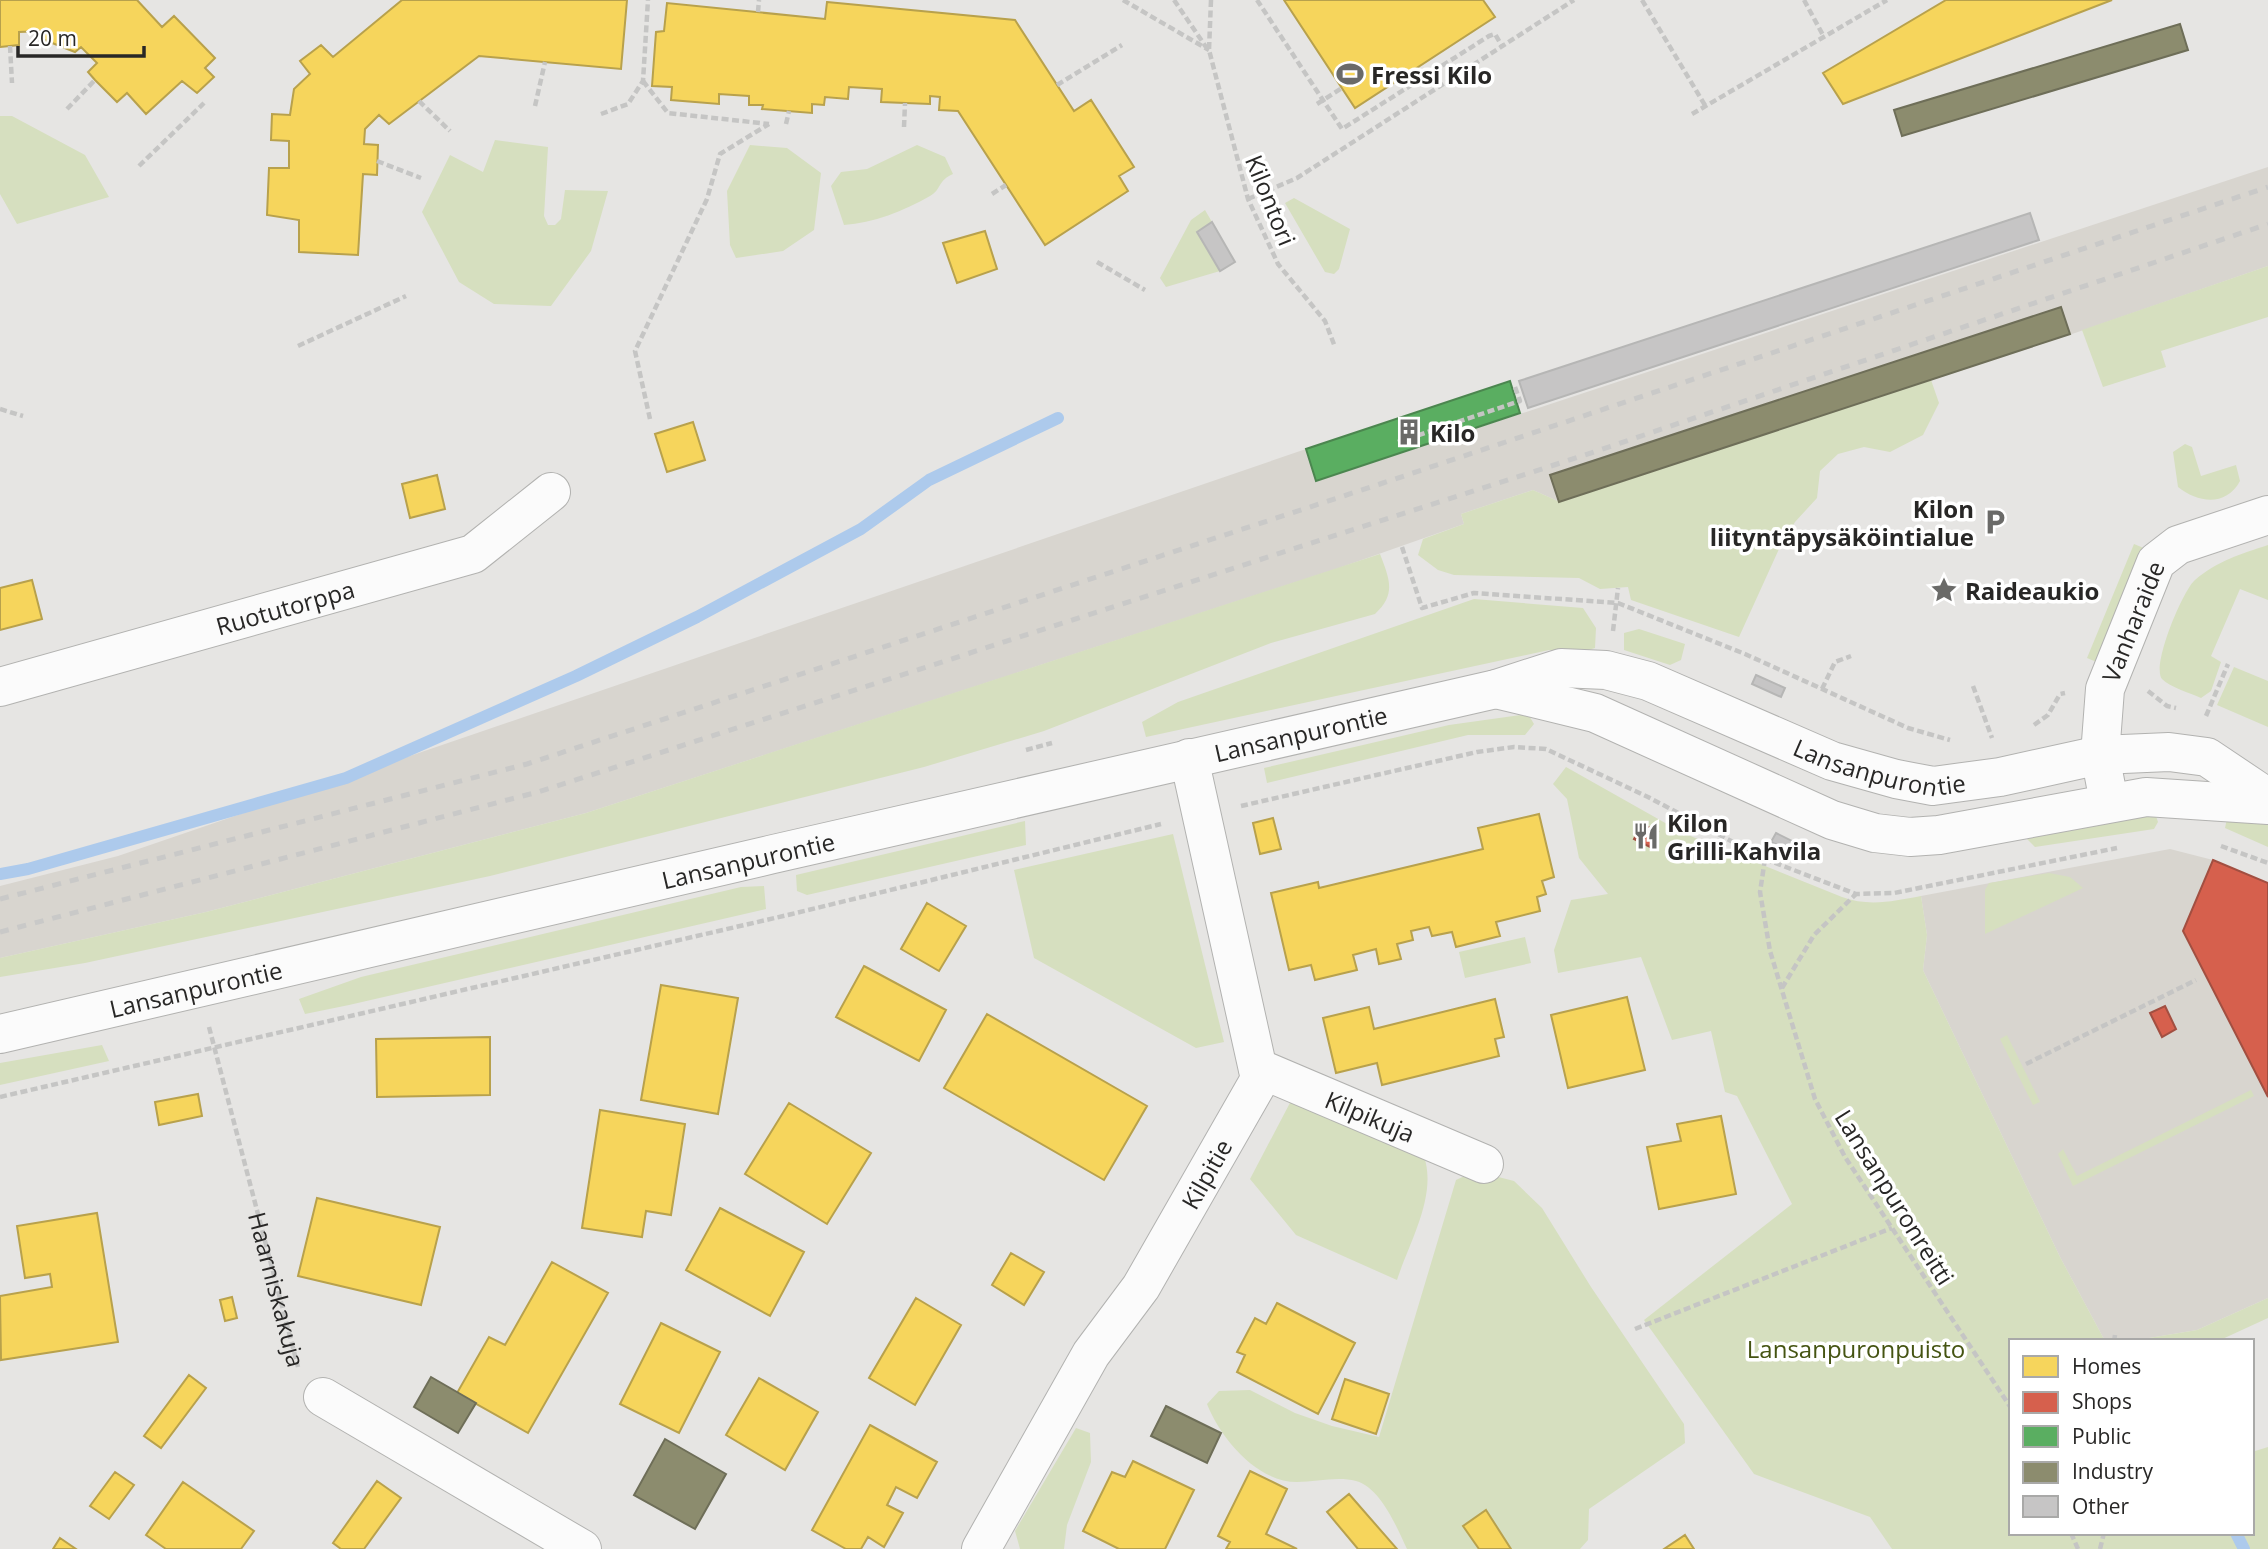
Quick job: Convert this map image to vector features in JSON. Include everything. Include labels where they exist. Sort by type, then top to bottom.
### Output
[{"type":"street","name":"Ruotutorppa","points":[[0,687],[473,554],[551,492]]},
{"type":"street","name":"Vanharaide","points":[[2109,802],[2100,755],[2105,689],[2156,562],[2179,545],[2268,514]]},
{"type":"street","name":"Lansanpurontie","points":[[0,1034],[1496,689],[1561,668],[1606,670],[1648,681],[1832,761],[1933,786],[2000,777],[2100,755],[2169,752],[2207,757],[2268,798]]},
{"type":"street","name":"Lansanpurontie","points":[[1496,689],[1595,713],[1832,820],[1875,833],[1910,837],[1939,835],[2146,797],[2268,806]]},
{"type":"street","name":"Kilpitie","points":[[981,1549],[1091,1354],[1141,1287],[1253,1094],[1259,1079],[1189,758]]},
{"type":"street","name":"Kilpikuja","points":[[1258,1068],[1484,1164]]},
{"type":"street","name":"Haarniskakuja","points":[[323,1397],[582,1549]]},
{"type":"path","points":[[601,114],[628,104],[643,81],[648,0]]},
{"type":"path","points":[[758,12],[759,0]]},
{"type":"path","points":[[1123,0],[1209,50]]},
{"type":"path","points":[[1174,0],[1209,50]]},
{"type":"path","points":[[1209,50],[1211,0]]},
{"type":"path","points":[[1257,0],[1342,129],[1489,36],[1495,34],[1502,46]]},
{"type":"path","points":[[1248,199],[1297,178],[1574,0]]},
{"type":"path","points":[[1642,0],[1706,107]]},
{"type":"path","points":[[1804,0],[1824,37]]},
{"type":"path","points":[[1692,114],[1886,0]]},
{"type":"path","points":[[1057,85],[1122,45]]},
{"type":"path","points":[[10,46],[12,83]]},
{"type":"path","name":"Kilontori","points":[[1209,50],[1248,199],[1278,264],[1325,321],[1335,347]]},
{"type":"path","points":[[535,106],[545,62]]},
{"type":"path","points":[[67,109],[95,80]]},
{"type":"path","points":[[643,81],[668,113],[769,124],[720,154],[707,199],[635,351],[650,419]]},
{"type":"path","points":[[1317,104],[1342,88]]},
{"type":"path","points":[[419,101],[450,131]]},
{"type":"path","points":[[139,166],[204,103]]},
{"type":"path","points":[[904,127],[905,103]]},
{"type":"path","points":[[786,124],[789,111]]},
{"type":"path","points":[[377,161],[421,178]]},
{"type":"path","points":[[992,194],[1006,185]]},
{"type":"path","points":[[1097,262],[1145,290]]},
{"type":"path","points":[[298,346],[406,296]]},
{"type":"path","points":[[1398,442],[1520,401],[1515,387],[1512,388]]},
{"type":"path","points":[[0,408],[23,416]]},
{"type":"path","points":[[1402,547],[1422,608],[1474,593],[1618,603],[1745,654],[1909,728],[1953,741]]},
{"type":"path","points":[[1618,588],[1618,603]]},
{"type":"path","points":[[1822,689],[1835,662],[1851,656]]},
{"type":"path","points":[[2206,717],[2228,664]]},
{"type":"path","points":[[2030,728],[2048,715],[2060,694],[2140,684],[2168,706],[2180,710]]},
{"type":"path","points":[[1973,686],[1994,745],[1984,745]]},
{"type":"path","points":[[2193,713],[2218,722]]},
{"type":"path","points":[[0,1097],[792,914],[1202,815],[1477,752],[1514,747],[1546,750],[1582,765],[1765,859],[1856,894],[1894,893],[2122,847]]},
{"type":"path","points":[[2210,844],[2268,863]]},
{"type":"path","name":"Lansanpuronreitti","points":[[1765,859],[1760,892],[1770,951],[1815,1099],[1845,1157],[2009,1405]]},
{"type":"path","points":[[1782,989],[1814,935],[1856,894]]},
{"type":"path","points":[[2026,1064],[2196,980]]},
{"type":"path","name":"Haarniskakuja","points":[[213,1046],[300,1374],[323,1397]]},
{"type":"path","points":[[1635,1329],[1892,1228]]},
{"type":"shaded area","points":[[2268,167],[2268,266],[2075,333],[1560,502],[1533,490],[1461,514],[1464,524],[1336,569],[586,813],[206,912],[0,958],[0,886],[118,856],[1306,449],[1317,481]]},
{"type":"shaded area","points":[[2170,849],[2213,860],[2268,883],[2268,1298],[2197,1330],[2143,1339],[2104,1339],[2060,1257],[1923,970],[1927,935],[1921,896]]},
{"type":"green space","points":[[0,116],[12,116],[85,155],[109,197],[17,224],[0,194]]},
{"type":"green space","points":[[495,140],[548,147],[544,216],[548,225],[555,225],[561,219],[565,190],[608,191],[591,251],[551,306],[494,304],[459,282],[422,212],[450,155],[483,172]]},
{"type":"green space","points":[[750,145],[787,148],[821,173],[814,230],[783,251],[736,258],[730,245],[727,191]]},
{"type":"green space","points":[[917,145],[945,157],[953,174],[945,179],[934,194],[910,207],[877,219],[844,225],[831,186],[841,172],[867,169]]},
{"type":"green space","points":[[1294,198],[1350,229],[1339,269],[1334,274],[1325,272],[1285,203]]},
{"type":"green space","points":[[1205,210],[1212,222],[1197,232],[1220,271],[1166,287],[1160,278],[1191,220]]},
{"type":"green space","points":[[2268,266],[2268,317],[2161,351],[2166,367],[2103,387],[2082,330]]},
{"type":"green space","points":[[1931,380],[1939,403],[1923,435],[1890,452],[1864,447],[1838,454],[1820,471],[1817,498],[1795,522],[1779,549],[1739,637],[1631,600],[1628,587],[1600,589],[1579,578],[1454,575],[1438,570],[1418,555],[1423,539],[1464,524],[1461,514],[1533,490],[1560,502]]},
{"type":"green space","points":[[2185,444],[2192,447],[2201,476],[2236,465],[2240,481],[2234,489],[2220,499],[2211,500],[2194,496],[2178,487],[2173,452]]},
{"type":"green space","points":[[2134,544],[2146,549],[2099,663],[2087,658]]},
{"type":"green space","points":[[2268,545],[2268,600],[2240,589],[2211,656],[2221,662],[2211,691],[2201,698],[2162,679],[2160,671],[2164,645],[2176,612],[2195,580],[2221,563]]},
{"type":"green space","points":[[1380,554],[1388,578],[1389,593],[1375,614],[1271,643],[1044,731],[924,767],[490,876],[85,963],[0,977],[0,958],[206,912],[586,813]]},
{"type":"green space","points":[[1474,599],[1583,608],[1596,628],[1595,648],[1582,652],[1549,650],[1146,737],[1142,722],[1178,702]]},
{"type":"green space","points":[[1639,629],[1685,644],[1681,660],[1670,665],[1624,650],[1624,633]]},
{"type":"green space","points":[[2234,667],[2268,681],[2268,727],[2217,705]]},
{"type":"green space","points":[[1528,714],[1534,724],[1525,735],[1468,735],[1267,783],[1264,768],[1449,725]]},
{"type":"green space","name":"Lansanpuronpuisto","points":[[1566,767],[1683,833],[1842,897],[1872,902],[1921,896],[1927,935],[1923,970],[2060,1257],[2104,1339],[2009,1339],[2009,1535],[2254,1535],[2254,1451],[2268,1447],[2268,1549],[1892,1549],[1870,1517],[1754,1474],[1644,1320],[1792,1204],[1737,1096],[1725,1092],[1711,1031],[1672,1040],[1641,957],[1558,973],[1554,950],[1571,900],[1608,894],[1579,858],[1567,799],[1553,784]]},
{"type":"green space","points":[[2149,813],[2156,816],[2158,822],[2154,829],[2035,847],[2026,838]]},
{"type":"green space","points":[[2228,814],[2268,821],[2268,847],[2225,828]]},
{"type":"green space","points":[[1025,821],[1026,845],[807,895],[797,891],[796,875]]},
{"type":"green space","points":[[1173,834],[1224,1042],[1196,1048],[1034,958],[1014,870]]},
{"type":"green space","points":[[2049,873],[2070,877],[2083,888],[1985,934],[1985,890],[1989,883]]},
{"type":"green space","points":[[764,886],[766,909],[305,1014],[299,999],[361,977],[741,887]]},
{"type":"green space","points":[[1525,937],[1531,963],[1465,978],[1459,952]]},
{"type":"green space","points":[[2007,1035],[2040,1102],[2033,1105],[2000,1039]]},
{"type":"green space","points":[[102,1045],[109,1061],[0,1085],[0,1063]]},
{"type":"green space","points":[[2251,1090],[2254,1096],[2073,1186],[2058,1154],[2063,1149],[2077,1176]]},
{"type":"green space","points":[[1292,1099],[1421,1149],[1428,1181],[1426,1198],[1397,1280],[1296,1235],[1250,1179]]},
{"type":"green space","points":[[1475,1171],[1514,1181],[1542,1208],[1591,1287],[1684,1424],[1685,1443],[1589,1509],[1588,1540],[1580,1549],[1511,1549],[1486,1511],[1463,1526],[1479,1549],[1407,1549],[1387,1510],[1365,1485],[1341,1479],[1297,1482],[1267,1474],[1254,1466],[1230,1443],[1207,1404],[1219,1391],[1250,1390],[1295,1413],[1332,1426],[1379,1437],[1456,1180]]},
{"type":"green space","points":[[2268,1298],[2268,1318],[2222,1339],[2143,1339],[2197,1330]]},
{"type":"green space","points":[[1076,1428],[1090,1433],[1091,1462],[1067,1525],[1064,1549],[1020,1549],[1015,1531]]},
{"type":"building: Homes","points":[[0,0],[137,0],[162,27],[174,16],[215,58],[205,68],[214,77],[197,93],[182,81],[146,114],[127,93],[117,102],[95,80],[88,72],[97,63],[81,47],[75,52],[42,39],[42,31],[19,32],[19,45],[0,47]]},
{"type":"building: Homes","points":[[402,0],[627,0],[621,69],[479,56],[389,124],[379,115],[365,129],[364,144],[378,145],[377,175],[363,174],[358,255],[299,252],[299,220],[267,215],[269,168],[289,168],[289,141],[271,140],[272,114],[290,115],[294,89],[310,74],[300,61],[321,45],[333,57]]},
{"type":"building: Homes","points":[[1284,0],[1483,0],[1495,17],[1355,108]]},
{"type":"building: Homes","points":[[1946,0],[2112,0],[1843,104],[1823,73]]},
{"type":"building: Homes","points":[[827,2],[1015,20],[1074,111],[1091,100],[1134,167],[1119,176],[1128,191],[1045,245],[958,111],[939,110],[940,97],[930,96],[930,104],[881,102],[882,89],[849,87],[848,99],[825,97],[824,105],[812,104],[812,113],[762,109],[763,105],[749,105],[749,96],[719,94],[719,104],[671,100],[672,87],[652,86],[656,32],[664,31],[667,3],[825,19]]},
{"type":"building: Homes","points":[[985,231],[997,269],[957,283],[943,243]]},
{"type":"building: Homes","points":[[693,422],[705,460],[667,472],[655,434]]},
{"type":"building: Homes","points":[[437,475],[445,509],[410,518],[402,484]]},
{"type":"building: Homes","points":[[32,580],[42,619],[0,630],[0,588]]},
{"type":"building: Homes","points":[[1539,814],[1554,877],[1542,881],[1546,894],[1537,897],[1540,911],[1496,922],[1500,936],[1456,947],[1452,932],[1432,936],[1429,927],[1411,931],[1413,940],[1397,944],[1401,959],[1379,964],[1376,949],[1353,955],[1357,970],[1315,980],[1311,965],[1289,970],[1271,893],[1318,882],[1319,888],[1483,849],[1478,828]]},
{"type":"building: Homes","points":[[1273,818],[1281,849],[1260,854],[1253,823]]},
{"type":"building: Homes","points":[[927,903],[966,926],[939,971],[901,949]]},
{"type":"building: Homes","points":[[864,966],[946,1010],[919,1061],[836,1017]]},
{"type":"building: Homes","points":[[661,985],[738,998],[718,1114],[641,1100]]},
{"type":"building: Homes","points":[[1627,997],[1645,1070],[1568,1088],[1551,1015]]},
{"type":"building: Homes","points":[[1495,999],[1504,1037],[1495,1039],[1499,1056],[1382,1085],[1377,1063],[1336,1073],[1323,1018],[1369,1007],[1374,1029]]},
{"type":"building: Homes","points":[[987,1014],[1147,1106],[1104,1180],[944,1088]]},
{"type":"building: Homes","points":[[490,1037],[490,1095],[377,1097],[376,1039]]},
{"type":"building: Homes","points":[[198,1094],[202,1116],[159,1125],[155,1102]]},
{"type":"building: Homes","points":[[789,1103],[871,1153],[827,1224],[745,1174]]},
{"type":"building: Homes","points":[[600,1110],[685,1124],[671,1215],[646,1211],[642,1237],[582,1228]]},
{"type":"building: Homes","points":[[1721,1116],[1736,1194],[1659,1209],[1647,1147],[1681,1141],[1677,1124]]},
{"type":"building: Homes","points":[[317,1198],[440,1227],[421,1305],[298,1276]]},
{"type":"building: Homes","points":[[720,1208],[804,1252],[770,1316],[686,1270]]},
{"type":"building: Homes","points":[[97,1213],[118,1342],[1,1360],[0,1296],[52,1287],[50,1274],[25,1278],[17,1226]]},
{"type":"building: Homes","points":[[1011,1253],[1044,1272],[1024,1305],[992,1285]]},
{"type":"building: Homes","points":[[552,1262],[608,1293],[528,1433],[457,1393],[489,1337],[505,1345]]},
{"type":"building: Homes","points":[[232,1297],[237,1318],[225,1321],[220,1300]]},
{"type":"building: Homes","points":[[916,1298],[961,1325],[915,1405],[869,1378]]},
{"type":"building: Homes","points":[[1277,1303],[1355,1343],[1318,1414],[1237,1372],[1245,1355],[1237,1352],[1255,1318],[1266,1324]]},
{"type":"building: Homes","points":[[661,1323],[720,1352],[679,1433],[620,1404]]},
{"type":"building: Homes","points":[[189,1375],[206,1388],[161,1448],[144,1436]]},
{"type":"building: Homes","points":[[759,1378],[818,1412],[785,1470],[726,1435]]},
{"type":"building: Homes","points":[[1345,1379],[1389,1394],[1376,1434],[1332,1419]]},
{"type":"building: Homes","points":[[870,1425],[937,1462],[917,1498],[896,1487],[887,1505],[903,1513],[884,1547],[868,1537],[861,1549],[846,1549],[812,1530]]},
{"type":"building: Homes","points":[[1133,1461],[1194,1490],[1165,1549],[1119,1549],[1083,1531],[1112,1472],[1125,1477]]},
{"type":"building: Homes","points":[[1250,1471],[1287,1489],[1266,1534],[1297,1549],[1226,1549],[1230,1542],[1218,1536]]},
{"type":"building: Homes","points":[[115,1472],[134,1485],[109,1519],[90,1506]]},
{"type":"building: Homes","points":[[377,1481],[401,1498],[364,1549],[341,1549],[333,1543]]},
{"type":"building: Homes","points":[[183,1482],[254,1531],[241,1549],[166,1549],[146,1535]]},
{"type":"building: Homes","points":[[1349,1494],[1397,1549],[1358,1549],[1327,1512]]},
{"type":"building: Homes","points":[[1486,1510],[1511,1549],[1479,1549],[1463,1526]]},
{"type":"building: Homes","points":[[1685,1535],[1694,1549],[1664,1549]]},
{"type":"building: Homes","points":[[60,1538],[76,1549],[53,1549]]},
{"type":"building: Shops","points":[[1642,824],[1658,832],[1650,847],[1634,839]]},
{"type":"building: Shops","points":[[2213,860],[2268,883],[2268,1097],[2183,931]]},
{"type":"building: Shops","points":[[2165,1006],[2176,1029],[2162,1037],[2150,1013]]},
{"type":"building: Public","name":"Kilo","points":[[1510,381],[1520,413],[1316,481],[1306,449]]},
{"type":"building: Industry","points":[[2180,24],[2188,50],[1902,136],[1894,110]]},
{"type":"building: Industry","points":[[2061,307],[2070,334],[1559,502],[1550,475]]},
{"type":"building: Industry","points":[[431,1377],[476,1403],[458,1433],[414,1407]]},
{"type":"building: Industry","points":[[1166,1406],[1221,1433],[1207,1463],[1151,1436]]},
{"type":"building: Industry","points":[[665,1439],[726,1474],[695,1529],[634,1495]]},
{"type":"building: Other","points":[[2030,213],[2039,240],[1528,408],[1519,381]]},
{"type":"building: Other","points":[[1212,222],[1235,262],[1220,271],[1197,232]]},
{"type":"building: Other","points":[[1756,675],[1785,688],[1781,697],[1752,684]]},
{"type":"building: Other","points":[[1776,833],[1804,847],[1800,856],[1771,842]]},
{"type":"waterway","points":[[0,874],[28,869],[346,778],[576,676],[697,617],[861,529],[929,480],[1058,418]]},
{"type":"waterway","points":[[2237,1535],[2244,1549]]},
{"type":"railway","points":[[0,899],[527,764],[1380,484],[2268,187]]},
{"type":"railway","points":[[0,932],[538,792],[1582,456],[2268,224]]},
{"type":"place","name":"Fressi Kilo","points":[[1350,74]]},
{"type":"place","name":"Kilo","points":[[1409,432]]},
{"type":"place","name":"Kilon liityntäpysäköintialue","points":[[1995,522]]},
{"type":"place","name":"Raideaukio","points":[[1944,590]]},
{"type":"place","name":"Kilon Grilli-Kahvila","points":[[1646,836]]}]
